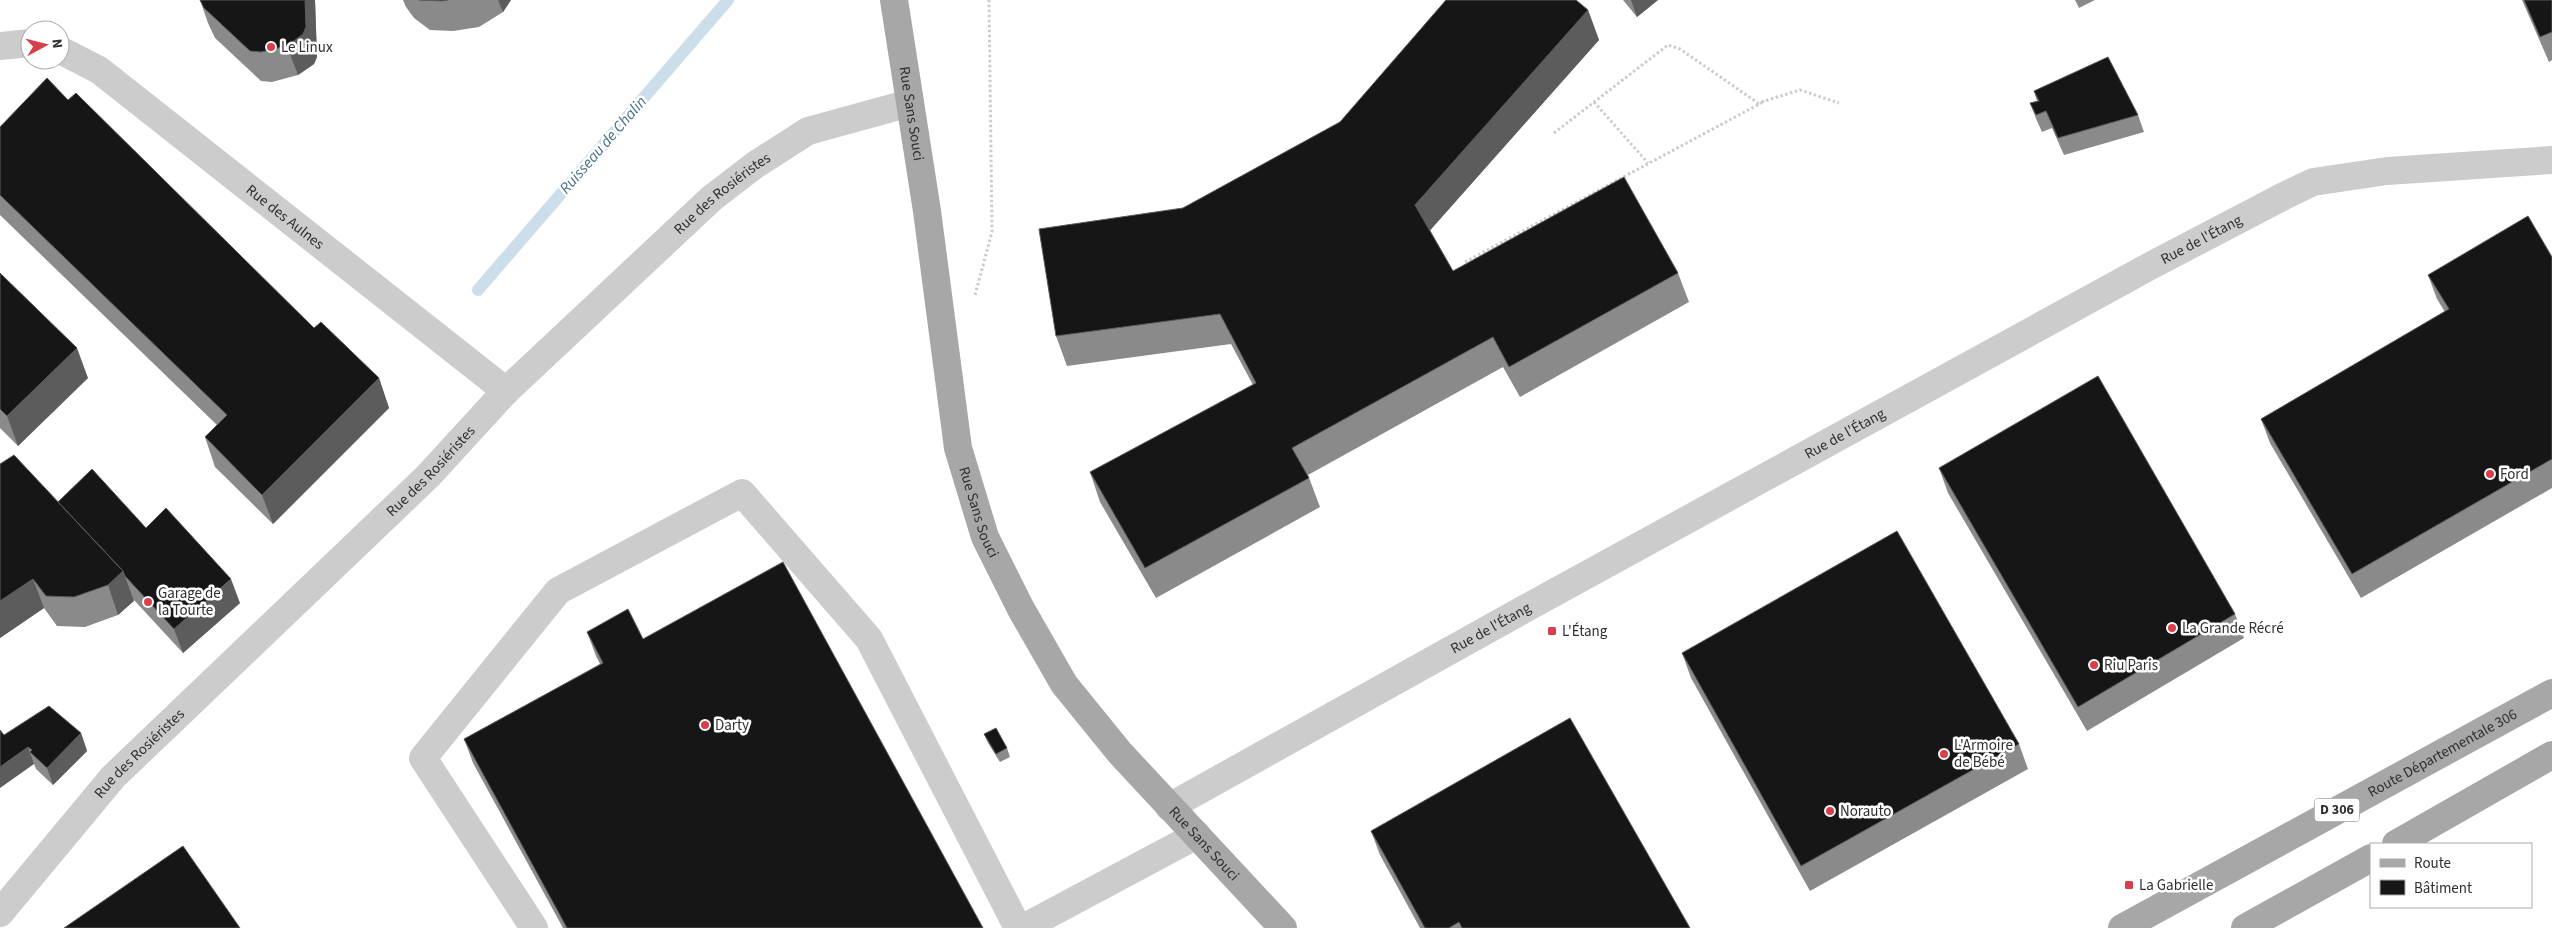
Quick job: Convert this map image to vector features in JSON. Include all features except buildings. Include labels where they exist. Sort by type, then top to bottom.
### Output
[{"type":"main road","name":"Rue Sans Souci","points":[[894,0],[958,448],[985,537],[1021,609],[1064,684],[1120,754],[1283,928]]},
{"type":"main road","name":"Route Départementale 306","points":[[2122,928],[2552,694]]},
{"type":"main road","points":[[2398,843],[2552,755]]},
{"type":"main road","points":[[2245,928],[2370,859]]},
{"type":"street","points":[[0,46],[20,44]]},
{"type":"street","name":"Rue des Aulnes","points":[[70,55],[99,70],[506,391]]},
{"type":"street","name":"Rue des Rosiéristes","points":[[0,912],[113,778],[428,476],[506,391],[712,198],[755,165],[808,131],[910,103]]},
{"type":"street","name":"Rue de l'Étang","points":[[1169,807],[1528,607],[2152,265],[2313,182],[2387,171],[2552,160]]},
{"type":"street","points":[[534,928],[423,758],[558,591],[742,493],[869,640],[1018,928]]},
{"type":"street","points":[[1023,928],[1196,835]]},
{"type":"path","points":[[973,303],[992,232],[989,0]]},
{"type":"path","points":[[1554,133],[1668,44],[1680,49],[1758,103],[1800,90],[1839,103]]},
{"type":"path","points":[[1465,262],[1765,101]]},
{"type":"path","points":[[1594,102],[1648,163]]},
{"type":"waterway","name":"Ruisseau de Chalin","points":[[478,290],[728,0]]},
{"type":"place","name":"Le Linux","points":[[271,47]]},
{"type":"place","name":"Ford","points":[[2490,474]]},
{"type":"place","name":"Garage de la Tourte","points":[[148,602]]},
{"type":"place","name":"La Grande Récré","points":[[2172,628]]},
{"type":"place","name":"L'Étang","points":[[1552,631]]},
{"type":"place","name":"Riu Paris","points":[[2094,665]]},
{"type":"place","name":"Darty","points":[[705,725]]},
{"type":"place","name":"L'Armoire de Bébé","points":[[1944,754]]},
{"type":"place","name":"Norauto","points":[[1830,811]]},
{"type":"place","name":"La Gabrielle","points":[[2129,885]]}]
